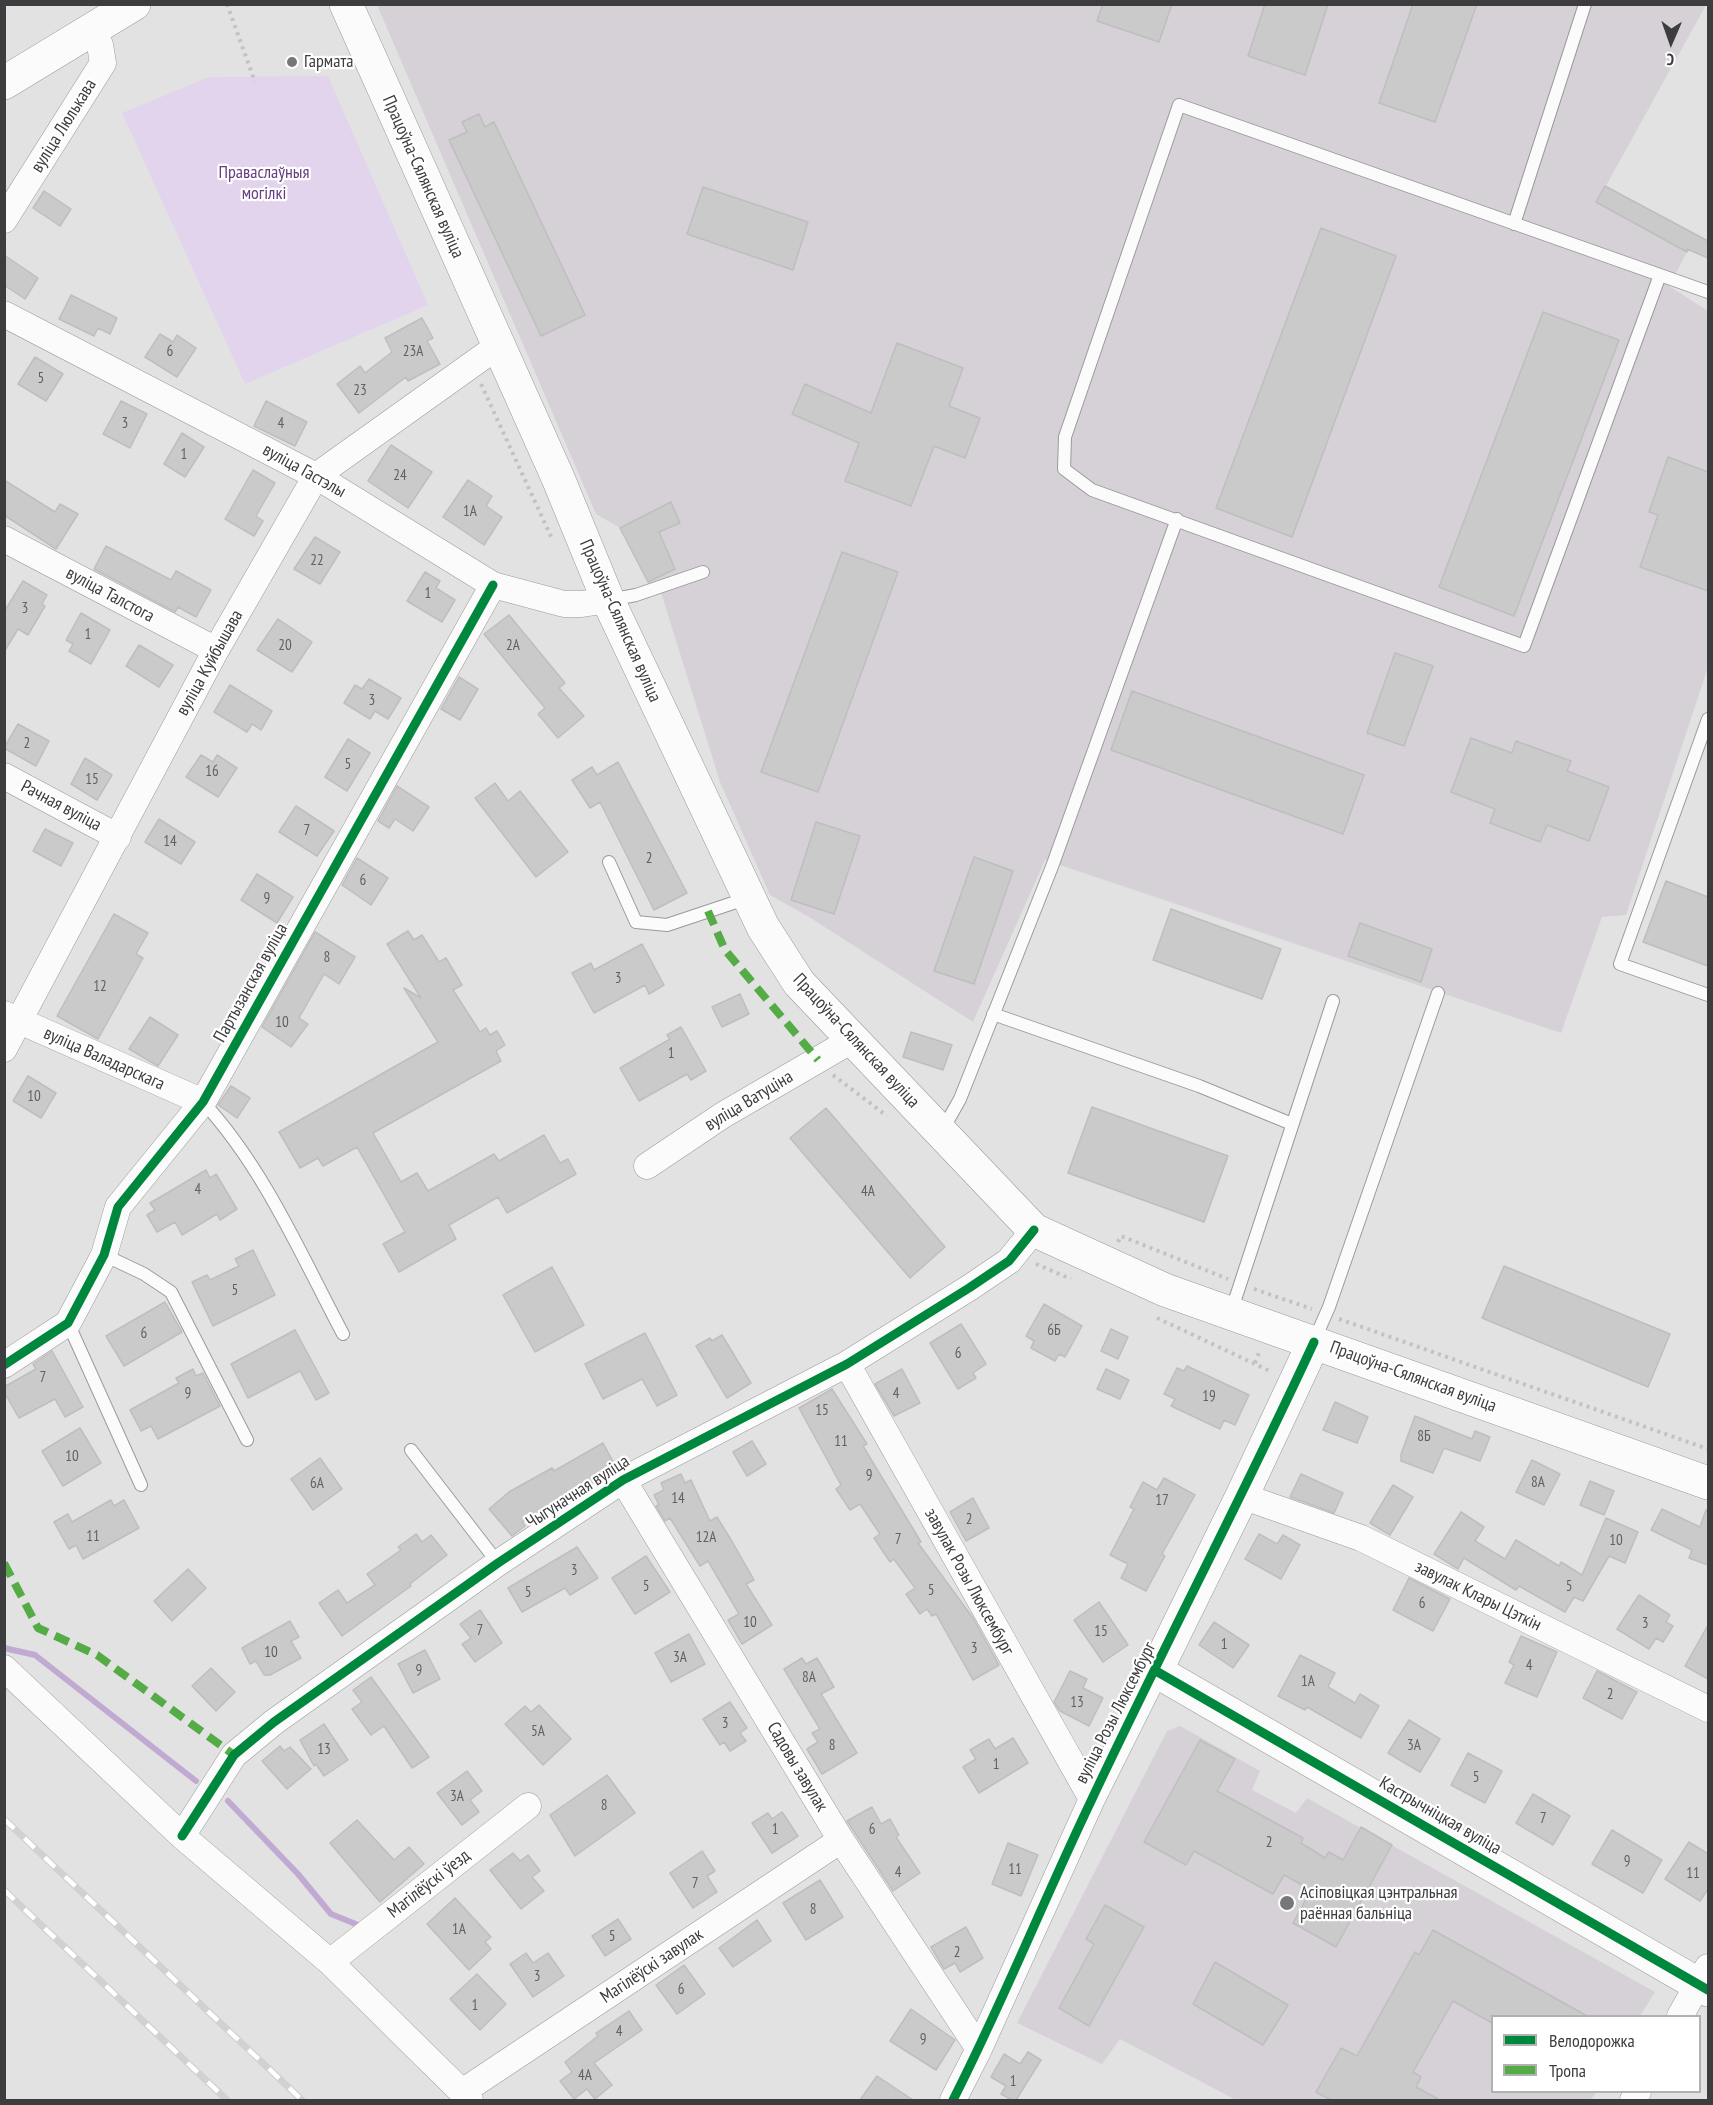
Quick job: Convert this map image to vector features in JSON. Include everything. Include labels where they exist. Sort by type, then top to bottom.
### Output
[{"type":"main road","points":[[4,82],[134,4]]},
{"type":"main road","name":"Працоўна-Сялянская вуліца","points":[[346,4],[558,478],[608,600],[763,927],[799,983],[1035,1230],[1165,1290],[1236,1299],[1320,1328],[1708,1483]]},
{"type":"main road","name":"вуліца Розы Люксембург","points":[[1156,1671],[1242,1496],[1320,1328]]},
{"type":"main road","name":"Кастрычніцкая вуліца","points":[[1156,1671],[1705,1980]]},
{"type":"street","name":"вуліца Люлькава","points":[[4,220],[103,63],[100,45],[90,29]]},
{"type":"street","name":"вуліца Гастэлы","points":[[4,314],[316,476],[493,585],[564,604],[608,600]]},
{"type":"street","name":"вуліца Куйбышава","points":[[4,1049],[12,1018],[118,837],[216,650],[316,476],[498,346]]},
{"type":"street","name":"вуліца Талстога","points":[[4,540],[216,650]]},
{"type":"street","name":"Партызанская вуліца","points":[[4,1365],[68,1323],[104,1255],[118,1207],[203,1102],[493,585]]},
{"type":"street","name":"Рачная вуліца","points":[[4,776],[118,837]]},
{"type":"street","name":"вуліца Валадарскага","points":[[12,1018],[203,1102]]},
{"type":"street","name":"вуліца Ватуціна","points":[[647,1166],[723,1115],[852,1040]]},
{"type":"street","name":"Чыгуначная вуліца","points":[[182,1836],[234,1755],[274,1722],[498,1563],[623,1480],[847,1364],[1009,1261],[1035,1230]]},
{"type":"street","name":"завулак Розы Люксембург","points":[[847,1364],[1092,1799]]},
{"type":"street","name":"Садовы завулак","points":[[623,1480],[842,1840],[979,2049]]},
{"type":"street","name":"завулак Клары Цэткін","points":[[1242,1496],[1361,1538],[1708,1709]]},
{"type":"street","points":[[4,1668],[182,1836],[330,1962],[466,2096]]},
{"type":"street","name":"вуліца Розы Люксембург","points":[[953,2100],[979,2049],[1092,1799],[1156,1671]]},
{"type":"street","name":"Магілёўскі ўезд","points":[[330,1962],[528,1806]]},
{"type":"street","name":"Магілёўскі завулак","points":[[466,2096],[842,1840]]},
{"type":"street","points":[[1681,2015],[1705,1980]]},
{"type":"lane","points":[[1514,224],[1585,4]]},
{"type":"lane","points":[[1660,275],[1524,646],[1092,490],[1064,469],[1065,437],[1179,105],[1514,224],[1660,275],[1708,292]]},
{"type":"lane","points":[[941,1133],[960,1099],[1053,864],[1177,519]]},
{"type":"lane","points":[[608,600],[636,595],[703,572]]},
{"type":"lane","points":[[1708,719],[1620,964],[1708,995]]},
{"type":"lane","points":[[609,862],[636,922],[667,925],[749,898]]},
{"type":"lane","points":[[1320,1328],[1438,993]]},
{"type":"lane","points":[[1236,1299],[1333,1001]]},
{"type":"lane","points":[[993,1014],[1199,1086],[1292,1124]]},
{"type":"lane","points":[[203,1102],[222,1123],[251,1163],[343,1334]]},
{"type":"lane","points":[[104,1255],[144,1274],[171,1292],[247,1440]]},
{"type":"lane","points":[[68,1323],[141,1485]]},
{"type":"lane","points":[[411,1450],[498,1563]]},
{"type":"path","points":[[227,4],[255,82]]},
{"type":"path","points":[[472,365],[557,551]]},
{"type":"path","points":[[1114,1251],[1121,1236],[1236,1299],[1320,1328],[1708,1449]]},
{"type":"shaded area","points":[[377,5],[1706,5],[1597,202],[1687,252],[1669,286],[1708,311],[1708,667],[1626,915],[1602,917],[1561,1033],[1045,860],[973,1022],[809,917],[770,895],[720,782],[660,589],[649,583],[620,528],[596,514]]},
{"type":"shaded area","name":"Асіповіцкая цэнтральная раённая бальніца","points":[[1180,1726],[1260,1771],[1252,1790],[1296,1813],[1307,1798],[1655,1992],[1641,2015],[1491,2015],[1491,2093],[1595,2093],[1591,2100],[1236,2100],[1120,2039],[1102,2064],[1017,2023],[1167,1731]]},
{"type":"green space","name":"Праваслаўныя могілкі","points":[[328,76],[428,305],[245,384],[122,113],[209,77]]},
{"type":"building","points":[[1103,4],[1172,4],[1159,42],[1097,21]]},
{"type":"building","points":[[1265,4],[1328,4],[1305,75],[1248,56]]},
{"type":"building","points":[[1413,4],[1477,4],[1435,122],[1379,103]]},
{"type":"building","points":[[479,114],[485,127],[494,122],[585,315],[541,336],[449,140],[467,132],[462,122]]},
{"type":"building","points":[[1605,186],[1708,241],[1708,258],[1687,249],[1687,252],[1596,202]]},
{"type":"building","points":[[703,187],[808,222],[793,270],[687,234]]},
{"type":"building","points":[[44,191],[71,209],[60,226],[33,208]]},
{"type":"building","points":[[1321,228],[1396,256],[1292,537],[1216,508]]},
{"type":"building","points":[[4,255],[38,278],[25,299],[4,285]]},
{"type":"building","points":[[71,295],[117,318],[110,334],[98,328],[94,336],[59,319]]},
{"type":"building","points":[[1543,312],[1619,340],[1514,616],[1439,587]]},
{"type":"building","points":[[422,318],[433,338],[427,341],[440,364],[408,381],[406,377],[359,413],[337,384],[360,366],[365,373],[392,352],[385,338]]},
{"type":"building","points":[[160,334],[173,342],[177,335],[196,348],[177,377],[145,357]]},
{"type":"building","points":[[897,343],[963,368],[949,406],[980,418],[965,458],[934,446],[911,506],[845,481],[859,443],[792,414],[805,384],[871,413]]},
{"type":"building","points":[[35,357],[63,374],[46,401],[18,384]]},
{"type":"building","points":[[121,401],[147,414],[130,448],[103,434]]},
{"type":"building","points":[[266,401],[307,422],[295,446],[254,426]]},
{"type":"building","points":[[182,433],[204,447],[185,477],[164,464]]},
{"type":"building","points":[[391,445],[432,472],[408,508],[368,481]]},
{"type":"building","points":[[1668,457],[1708,472],[1708,591],[1640,567],[1658,515],[1649,512]]},
{"type":"building","points":[[253,470],[275,483],[256,516],[263,521],[254,536],[225,519]]},
{"type":"building","points":[[4,480],[55,512],[60,504],[78,514],[56,549],[4,515]]},
{"type":"building","points":[[468,480],[492,496],[486,506],[502,517],[484,545],[443,517]]},
{"type":"building","points":[[671,502],[680,523],[659,532],[675,569],[648,582],[620,528]]},
{"type":"building","points":[[315,537],[340,552],[320,584],[294,569]]},
{"type":"building","points":[[106,546],[171,580],[176,571],[211,590],[196,617],[178,607],[175,612],[94,569]]},
{"type":"building","points":[[842,552],[898,572],[818,792],[761,772]]},
{"type":"building","points":[[425,572],[440,581],[436,588],[455,600],[442,622],[407,601]]},
{"type":"building","points":[[23,581],[47,595],[42,604],[45,606],[28,635],[18,629],[4,652],[4,612]]},
{"type":"building","points":[[81,613],[110,630],[91,664],[69,651],[73,644],[66,640]]},
{"type":"building","points":[[509,615],[565,683],[559,688],[584,716],[558,738],[538,714],[545,708],[484,634]]},
{"type":"building","points":[[278,619],[312,642],[292,672],[257,650]]},
{"type":"building","points":[[139,645],[173,665],[159,687],[126,666]]},
{"type":"building","points":[[1395,653],[1433,666],[1404,746],[1367,733]]},
{"type":"building","points":[[459,677],[478,689],[460,720],[441,709]]},
{"type":"building","points":[[369,679],[401,698],[388,719],[375,711],[370,719],[344,703],[355,685],[362,689]]},
{"type":"building","points":[[230,685],[272,711],[261,730],[252,724],[247,732],[214,712]]},
{"type":"building","points":[[1132,691],[1364,775],[1343,834],[1111,750]]},
{"type":"building","points":[[18,724],[49,741],[36,766],[4,748]]},
{"type":"building","points":[[1471,738],[1512,753],[1516,741],[1571,761],[1567,771],[1609,787],[1589,841],[1547,825],[1540,842],[1490,823],[1495,809],[1451,792]]},
{"type":"building","points":[[348,739],[370,753],[347,791],[325,777]]},
{"type":"building","points":[[201,755],[213,762],[217,755],[237,768],[218,797],[186,777]]},
{"type":"building","points":[[85,758],[112,775],[97,800],[71,784]]},
{"type":"building","points":[[618,762],[687,893],[654,910],[600,802],[590,808],[572,780],[592,767],[597,775]]},
{"type":"building","points":[[495,783],[508,801],[520,791],[568,852],[536,877],[475,798]]},
{"type":"building","points":[[397,786],[429,807],[413,831],[395,819],[389,828],[378,821]]},
{"type":"building","points":[[296,806],[334,831],[317,856],[279,832]]},
{"type":"building","points":[[159,819],[195,842],[181,864],[145,842]]},
{"type":"building","points":[[816,822],[860,836],[834,914],[791,900]]},
{"type":"building","points":[[45,829],[73,843],[61,866],[33,851]]},
{"type":"building","points":[[974,857],[1013,871],[974,984],[934,971]]},
{"type":"building","points":[[357,858],[388,878],[371,905],[342,885]]},
{"type":"building","points":[[257,874],[293,897],[277,923],[241,900]]},
{"type":"building","points":[[1666,881],[1708,897],[1708,966],[1643,942]]},
{"type":"building","points":[[1171,909],[1281,949],[1262,999],[1153,960]]},
{"type":"building","points":[[114,914],[148,933],[136,954],[143,958],[98,1039],[57,1016]]},
{"type":"building","points":[[1360,923],[1432,949],[1421,982],[1348,956]]},
{"type":"building","points":[[408,931],[414,940],[422,935],[439,962],[446,958],[462,985],[453,990],[480,1032],[486,1028],[490,1035],[497,1031],[505,1045],[496,1051],[501,1061],[373,1133],[401,1182],[417,1173],[428,1191],[494,1154],[499,1161],[544,1135],[560,1163],[568,1159],[576,1174],[507,1213],[498,1197],[449,1225],[456,1239],[399,1272],[383,1244],[405,1232],[357,1147],[323,1166],[318,1158],[300,1168],[279,1132],[438,1042],[404,988],[421,998],[387,944]]},
{"type":"building","points":[[315,932],[355,957],[339,984],[324,974],[299,1018],[308,1024],[291,1047],[262,1027]]},
{"type":"building","points":[[642,944],[664,985],[649,994],[645,985],[594,1013],[572,973],[591,963],[594,970]]},
{"type":"building","points":[[740,994],[749,1014],[722,1027],[712,1007]]},
{"type":"building","points":[[150,1017],[178,1035],[158,1066],[129,1049]]},
{"type":"building","points":[[681,1027],[706,1071],[691,1080],[687,1074],[639,1101],[620,1068],[670,1039],[667,1035]]},
{"type":"building","points":[[911,1032],[952,1045],[943,1070],[903,1057]]},
{"type":"building","points":[[28,1076],[56,1093],[41,1118],[13,1101]]},
{"type":"building","points":[[231,1086],[250,1098],[237,1118],[218,1105]]},
{"type":"building","points":[[1092,1107],[1228,1156],[1204,1222],[1068,1173]]},
{"type":"building","points":[[826,1108],[945,1247],[910,1278],[790,1138]]},
{"type":"building","points":[[206,1170],[210,1178],[216,1174],[237,1209],[220,1220],[217,1214],[182,1235],[175,1222],[157,1232],[147,1215],[155,1210],[150,1203]]},
{"type":"building","points":[[253,1250],[275,1295],[213,1326],[192,1282],[207,1275],[210,1280],[239,1266],[235,1259]]},
{"type":"building","points":[[1504,1266],[1670,1334],[1648,1387],[1482,1318]]},
{"type":"building","points":[[552,1267],[584,1325],[535,1352],[503,1295]]},
{"type":"building","points":[[165,1302],[182,1332],[124,1366],[106,1336]]},
{"type":"building","points":[[1044,1304],[1082,1326],[1065,1357],[1059,1354],[1055,1361],[1031,1348],[1034,1341],[1026,1336]]},
{"type":"building","points":[[961,1324],[986,1364],[973,1373],[976,1378],[958,1389],[930,1343]]},
{"type":"building","points":[[1111,1329],[1128,1337],[1118,1359],[1101,1351]]},
{"type":"building","points":[[295,1330],[329,1393],[316,1400],[300,1371],[248,1398],[231,1364]]},
{"type":"building","points":[[645,1333],[677,1395],[657,1406],[642,1379],[603,1399],[585,1364]]},
{"type":"building","points":[[722,1335],[751,1383],[727,1398],[696,1346],[710,1338],[712,1341]]},
{"type":"building","points":[[52,1351],[83,1407],[65,1417],[55,1399],[19,1418],[4,1392],[4,1387],[36,1369],[33,1364]]},
{"type":"building","points":[[1187,1366],[1249,1395],[1235,1425],[1224,1420],[1220,1429],[1171,1406],[1175,1399],[1164,1394],[1177,1368],[1184,1371]]},
{"type":"building","points":[[193,1369],[196,1376],[203,1373],[220,1406],[158,1439],[151,1426],[141,1431],[130,1410],[179,1383],[176,1378]]},
{"type":"building","points":[[902,1369],[920,1403],[894,1416],[875,1384]]},
{"type":"building","points":[[1106,1369],[1129,1380],[1120,1399],[1097,1389]]},
{"type":"building","points":[[832,1389],[867,1444],[863,1446],[921,1542],[918,1543],[973,1618],[999,1665],[973,1680],[936,1614],[932,1616],[927,1609],[920,1614],[906,1594],[915,1588],[894,1559],[890,1562],[874,1538],[880,1534],[860,1504],[850,1510],[836,1489],[841,1485],[799,1408]]},
{"type":"building","points":[[1335,1402],[1368,1417],[1357,1443],[1323,1430]]},
{"type":"building","points":[[1415,1416],[1472,1439],[1475,1431],[1490,1437],[1480,1461],[1444,1448],[1433,1473],[1401,1461],[1401,1454]]},
{"type":"building","points":[[80,1428],[101,1463],[63,1486],[42,1451]]},
{"type":"building","points":[[752,1441],[766,1464],[747,1476],[733,1452]]},
{"type":"building","points":[[603,1443],[616,1467],[522,1522],[525,1526],[512,1536],[489,1509],[509,1492],[552,1468],[554,1471]]},
{"type":"building","points":[[320,1458],[342,1489],[313,1510],[291,1479]]},
{"type":"building","points":[[1532,1460],[1560,1474],[1544,1505],[1516,1492]]},
{"type":"building","points":[[681,1474],[685,1483],[691,1480],[710,1521],[717,1517],[733,1543],[754,1580],[746,1584],[772,1625],[742,1644],[728,1620],[739,1614],[708,1561],[700,1566],[670,1518],[665,1521],[656,1506],[659,1505],[654,1495],[664,1490],[661,1483]]},
{"type":"building","points":[[1301,1474],[1343,1493],[1334,1513],[1290,1497]]},
{"type":"building","points":[[1164,1478],[1195,1495],[1162,1554],[1165,1556],[1146,1591],[1121,1578],[1128,1564],[1110,1555],[1134,1509],[1130,1507],[1143,1482],[1157,1490]]},
{"type":"building","points":[[1590,1481],[1614,1491],[1604,1515],[1580,1505]]},
{"type":"building","points":[[1393,1485],[1413,1497],[1390,1535],[1370,1523]]},
{"type":"building","points":[[973,1498],[989,1528],[966,1541],[950,1512]]},
{"type":"building","points":[[111,1500],[114,1506],[124,1500],[139,1528],[83,1559],[76,1545],[69,1549],[54,1522],[68,1514],[72,1522]]},
{"type":"building","points":[[1662,1509],[1700,1527],[1706,1510],[1708,1510],[1708,1565],[1689,1558],[1692,1550],[1651,1530]]},
{"type":"building","points":[[1461,1512],[1484,1527],[1475,1541],[1505,1559],[1516,1540],[1559,1566],[1561,1562],[1582,1575],[1606,1518],[1638,1532],[1625,1563],[1609,1556],[1583,1601],[1574,1597],[1565,1612],[1519,1586],[1516,1590],[1464,1558],[1458,1569],[1434,1554]]},
{"type":"building","points":[[416,1534],[422,1542],[431,1535],[447,1555],[410,1584],[411,1586],[342,1636],[319,1603],[338,1590],[347,1603],[375,1585],[367,1574],[401,1550],[398,1547]]},
{"type":"building","points":[[1259,1534],[1277,1544],[1283,1535],[1300,1545],[1281,1579],[1245,1559]]},
{"type":"building","points":[[577,1547],[598,1578],[570,1595],[565,1588],[522,1612],[508,1588]]},
{"type":"building","points":[[646,1556],[670,1592],[635,1614],[612,1578]]},
{"type":"building","points":[[188,1569],[206,1588],[172,1621],[154,1601]]},
{"type":"building","points":[[1409,1578],[1450,1599],[1433,1631],[1393,1610]]},
{"type":"building","points":[[1639,1595],[1670,1615],[1666,1622],[1673,1626],[1663,1642],[1656,1638],[1649,1649],[1617,1629]]},
{"type":"building","points":[[1099,1602],[1128,1645],[1103,1662],[1074,1620]]},
{"type":"building","points":[[480,1610],[502,1643],[475,1662],[462,1644],[471,1638],[460,1624]]},
{"type":"building","points":[[290,1621],[299,1637],[291,1641],[301,1658],[270,1675],[264,1675],[256,1661],[250,1664],[242,1648]]},
{"type":"building","points":[[1214,1622],[1249,1645],[1233,1668],[1199,1645]]},
{"type":"building","points":[[1708,1625],[1708,1679],[1685,1666]]},
{"type":"building","points":[[689,1634],[705,1664],[671,1682],[655,1653]]},
{"type":"building","points":[[1521,1636],[1557,1652],[1537,1697],[1505,1683],[1514,1665],[1509,1662]]},
{"type":"building","points":[[425,1650],[440,1679],[413,1693],[398,1664]]},
{"type":"building","points":[[1300,1655],[1335,1673],[1328,1687],[1355,1703],[1360,1694],[1379,1706],[1361,1738],[1307,1707],[1305,1710],[1278,1696]]},
{"type":"building","points":[[802,1658],[806,1664],[817,1658],[834,1687],[821,1694],[857,1753],[822,1774],[807,1749],[818,1742],[812,1733],[820,1729],[784,1669]]},
{"type":"building","points":[[211,1668],[235,1692],[216,1711],[192,1686]]},
{"type":"building","points":[[1070,1671],[1087,1679],[1083,1688],[1103,1698],[1089,1726],[1060,1711],[1054,1702]]},
{"type":"building","points":[[1597,1671],[1637,1692],[1622,1719],[1583,1698]]},
{"type":"building","points":[[371,1677],[429,1757],[412,1768],[384,1726],[371,1735],[352,1709],[362,1702],[353,1690]]},
{"type":"building","points":[[730,1702],[747,1728],[740,1733],[746,1741],[730,1751],[724,1742],[720,1745],[703,1719]]},
{"type":"building","points":[[539,1705],[571,1739],[543,1765],[505,1724],[525,1706],[531,1712]]},
{"type":"building","points":[[1409,1720],[1440,1739],[1420,1772],[1388,1753]]},
{"type":"building","points":[[324,1724],[348,1760],[324,1776],[316,1764],[314,1766],[300,1740]]},
{"type":"building","points":[[1013,1738],[1028,1763],[979,1793],[963,1767],[976,1759],[970,1750],[989,1739],[995,1749]]},
{"type":"building","name":"Асіповіцкая цэнтральная раённая бальніца","points":[[1200,1740],[1235,1759],[1217,1791],[1303,1838],[1301,1843],[1325,1858],[1329,1852],[1343,1860],[1361,1827],[1392,1845],[1336,1947],[1293,1923],[1311,1890],[1284,1875],[1273,1894],[1194,1851],[1186,1865],[1144,1842]]},
{"type":"building","points":[[280,1746],[284,1751],[290,1747],[311,1769],[287,1789],[262,1761]]},
{"type":"building","points":[[1468,1753],[1502,1771],[1485,1803],[1451,1785]]},
{"type":"building","points":[[467,1771],[482,1791],[470,1800],[479,1812],[462,1825],[437,1793]]},
{"type":"building","points":[[607,1775],[635,1813],[575,1856],[550,1815]]},
{"type":"building","points":[[1533,1794],[1570,1816],[1553,1845],[1516,1823]]},
{"type":"building","points":[[872,1807],[881,1824],[890,1819],[899,1835],[896,1837],[920,1873],[893,1891],[847,1821]]},
{"type":"building","points":[[782,1812],[798,1836],[772,1853],[752,1823],[768,1813],[772,1819]]},
{"type":"building","points":[[357,1820],[394,1860],[409,1847],[424,1864],[380,1902],[330,1843]]},
{"type":"building","points":[[1612,1830],[1662,1860],[1643,1893],[1592,1864]]},
{"type":"building","points":[[1689,1842],[1708,1854],[1708,1889],[1700,1901],[1665,1879]]},
{"type":"building","points":[[1008,1843],[1038,1855],[1021,1896],[992,1884]]},
{"type":"building","points":[[702,1851],[715,1871],[707,1876],[717,1892],[693,1908],[670,1873]]},
{"type":"building","points":[[513,1853],[520,1861],[528,1855],[540,1871],[532,1877],[544,1891],[521,1909],[490,1870]]},
{"type":"building","points":[[820,1880],[843,1917],[806,1940],[783,1903]]},
{"type":"building","points":[[455,1898],[491,1937],[485,1942],[491,1949],[469,1970],[427,1924]]},
{"type":"building","points":[[1105,1905],[1144,1927],[1089,2026],[1059,2008],[1094,1944],[1086,1939]]},
{"type":"building","points":[[618,1919],[631,1939],[605,1956],[592,1936]]},
{"type":"building","points":[[757,1920],[771,1941],[733,1967],[719,1948]]},
{"type":"building","points":[[966,1927],[983,1958],[960,1972],[955,1963],[944,1969],[931,1947]]},
{"type":"building","points":[[1433,1930],[1585,2015],[1491,2015],[1491,2022],[1453,2001],[1413,2072],[1421,2077],[1416,2087],[1440,2100],[1331,2100],[1316,2092],[1341,2048],[1357,2056],[1415,1952],[1419,1955]]},
{"type":"building","points":[[526,1953],[533,1963],[548,1953],[564,1976],[533,1997],[510,1964]]},
{"type":"building","points":[[1215,1962],[1288,2005],[1263,2045],[1193,2004]]},
{"type":"building","points":[[684,1965],[705,1994],[677,2014],[656,1985]]},
{"type":"building","points":[[477,1974],[506,2004],[480,2030],[450,1999]]},
{"type":"building","points":[[911,2009],[955,2040],[936,2070],[890,2041]]},
{"type":"building","points":[[629,2011],[642,2030],[594,2063],[612,2085],[595,2099],[587,2089],[574,2099],[560,2081],[572,2072],[565,2062],[598,2036],[596,2033]]},
{"type":"building","points":[[1028,2052],[1041,2060],[1016,2100],[1012,2100],[1001,2094],[1006,2086],[991,2077],[1004,2054],[1020,2064]]},
{"type":"building","points":[[877,2076],[913,2100],[860,2100]]},
{"type":"waterway","points":[[4,1648],[35,1655],[196,1781]]},
{"type":"waterway","points":[[228,1801],[298,1874],[331,1914],[363,1927]]},
{"type":"railway","points":[[4,1819],[302,2100]]},
{"type":"railway","points":[[4,1890],[227,2100]]},
{"type":"marked path","points":[[708,911],[725,950],[818,1060]]},
{"type":"marked path","points":[[4,1563],[38,1628],[97,1655],[234,1755]]},
{"type":"cycle path","points":[[4,1365],[68,1323],[104,1255],[118,1207],[203,1102],[493,585]]},
{"type":"cycle path","points":[[182,1836],[234,1755],[274,1722],[498,1563],[623,1480],[847,1364],[1009,1261],[1034,1230]]},
{"type":"cycle path","points":[[953,2100],[1092,1799],[1314,1342]]},
{"type":"cycle path","points":[[1156,1671],[1708,1990]]},
{"type":"place","name":"Гармата","points":[[292,62]]},
{"type":"place","name":"Асіповіцкая цэнтральная раённая бальніца","points":[[1287,1903]]}]
